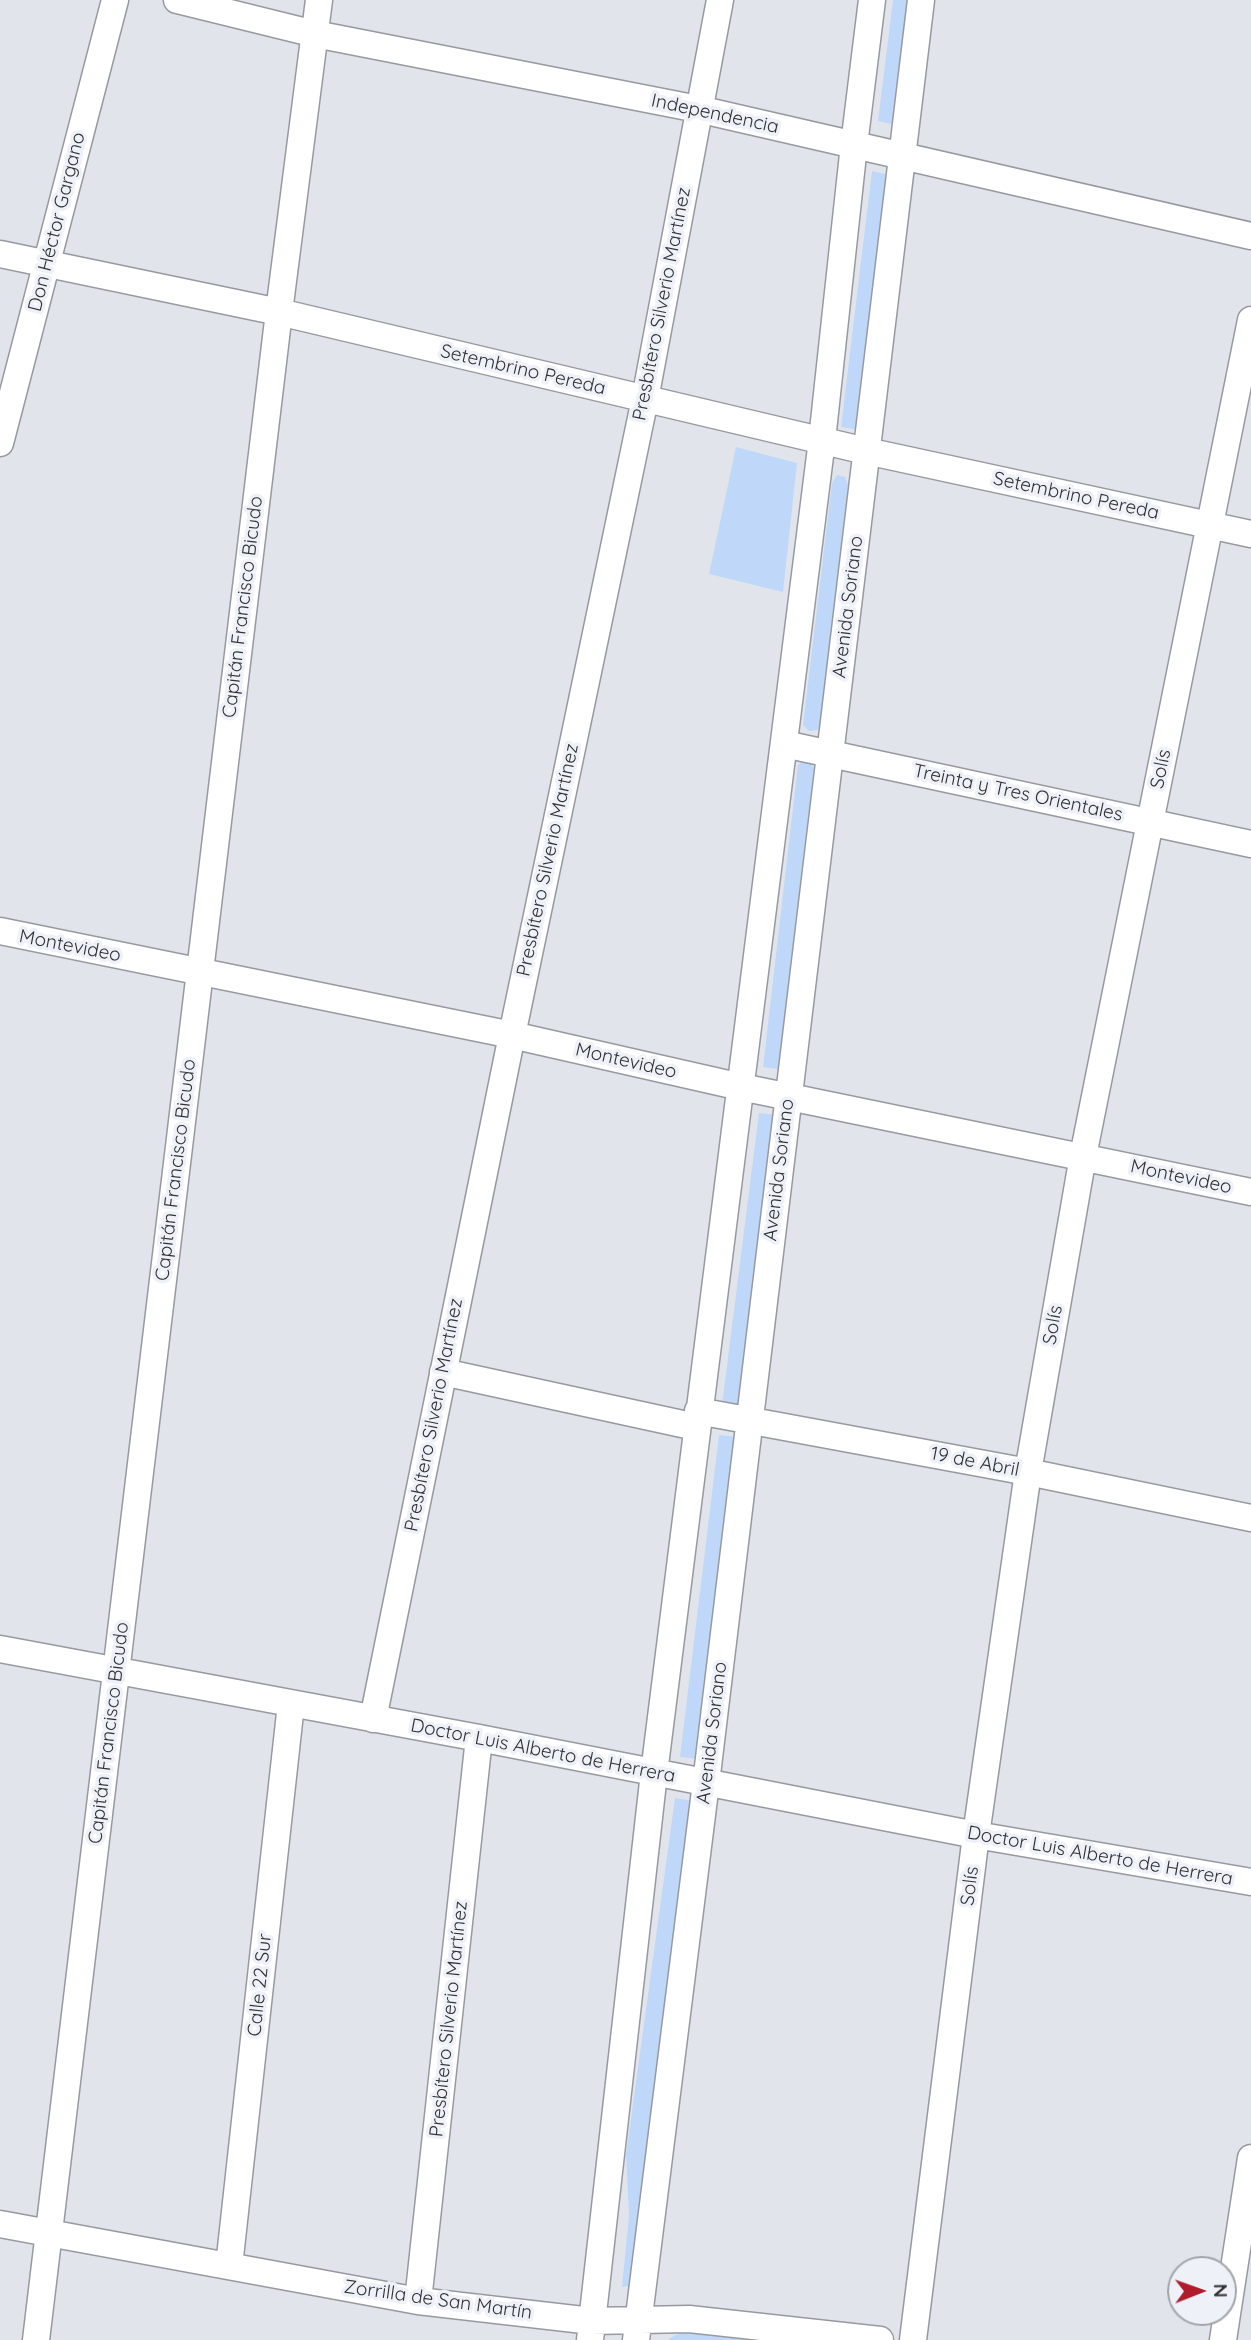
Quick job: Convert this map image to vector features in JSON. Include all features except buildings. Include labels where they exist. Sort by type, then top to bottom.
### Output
[{"type":"street","name":"Don Héctor Gargano","points":[[0,443],[115,0]]},
{"type":"street","name":"Independencia","points":[[177,0],[315,34],[698,109],[1251,236]]},
{"type":"street","name":"Capitán Francisco Bicudo","points":[[36,2340],[199,972],[319,0]]},
{"type":"street","name":"Presbítero Silverio Martínez","points":[[373,1719],[645,399],[720,0]]},
{"type":"street","points":[[591,2331],[654,1773],[822,440],[872,0]]},
{"type":"street","name":"Avenida Soriano","points":[[637,2330],[706,1783],[921,0]]},
{"type":"street","name":"Setembrino Pereda","points":[[0,254],[279,312],[866,451],[1251,534]]},
{"type":"street","name":"Solís","points":[[913,2340],[976,1835],[1028,1472],[1083,1156],[1251,320]]},
{"type":"street","name":"Treinta y Tres Orientales","points":[[784,744],[1251,844]]},
{"type":"street","name":"Montevideo","points":[[0,931],[512,1035],[741,1087],[1251,1192]]},
{"type":"street","name":"19 de Abril","points":[[443,1372],[697,1419],[749,1420],[1028,1472],[1251,1518]]},
{"type":"street","name":"Doctor Luis Alberto de Herrera","points":[[0,1649],[479,1738],[976,1835],[1251,1882]]},
{"type":"street","name":"Calle 22 Sur","points":[[229,2266],[291,1704]]},
{"type":"street","name":"Presbítero Silverio Martínez","points":[[418,2301],[479,1738]]},
{"type":"street","points":[[1223,2340],[1251,2158]]},
{"type":"street","name":"Zorrilla de San Martín","points":[[0,2224],[591,2331],[637,2330],[700,2319],[880,2340]]},
{"type":"shaded area","points":[[893,0],[911,0],[896,125],[878,121]]},
{"type":"shaded area","points":[[872,171],[890,175],[859,430],[841,427]]},
{"type":"shaded area","points":[[736,447],[797,463],[783,592],[709,574]]},
{"type":"shaded area","points":[[837,475],[845,477],[848,485],[820,726],[817,730],[809,731],[803,725],[832,483]]},
{"type":"shaded area","points":[[803,761],[810,762],[814,768],[778,1069],[763,1067],[798,765]]},
{"type":"shaded area","points":[[759,1113],[778,1115],[741,1407],[722,1405]]},
{"type":"shaded area","points":[[719,1435],[738,1437],[699,1759],[680,1757]]},
{"type":"shaded area","points":[[675,1798],[694,1801],[630,2286],[622,2287],[629,2215],[626,2155]]},
{"type":"shaded area","points":[[703,2329],[779,2340],[668,2340],[675,2335]]}]
